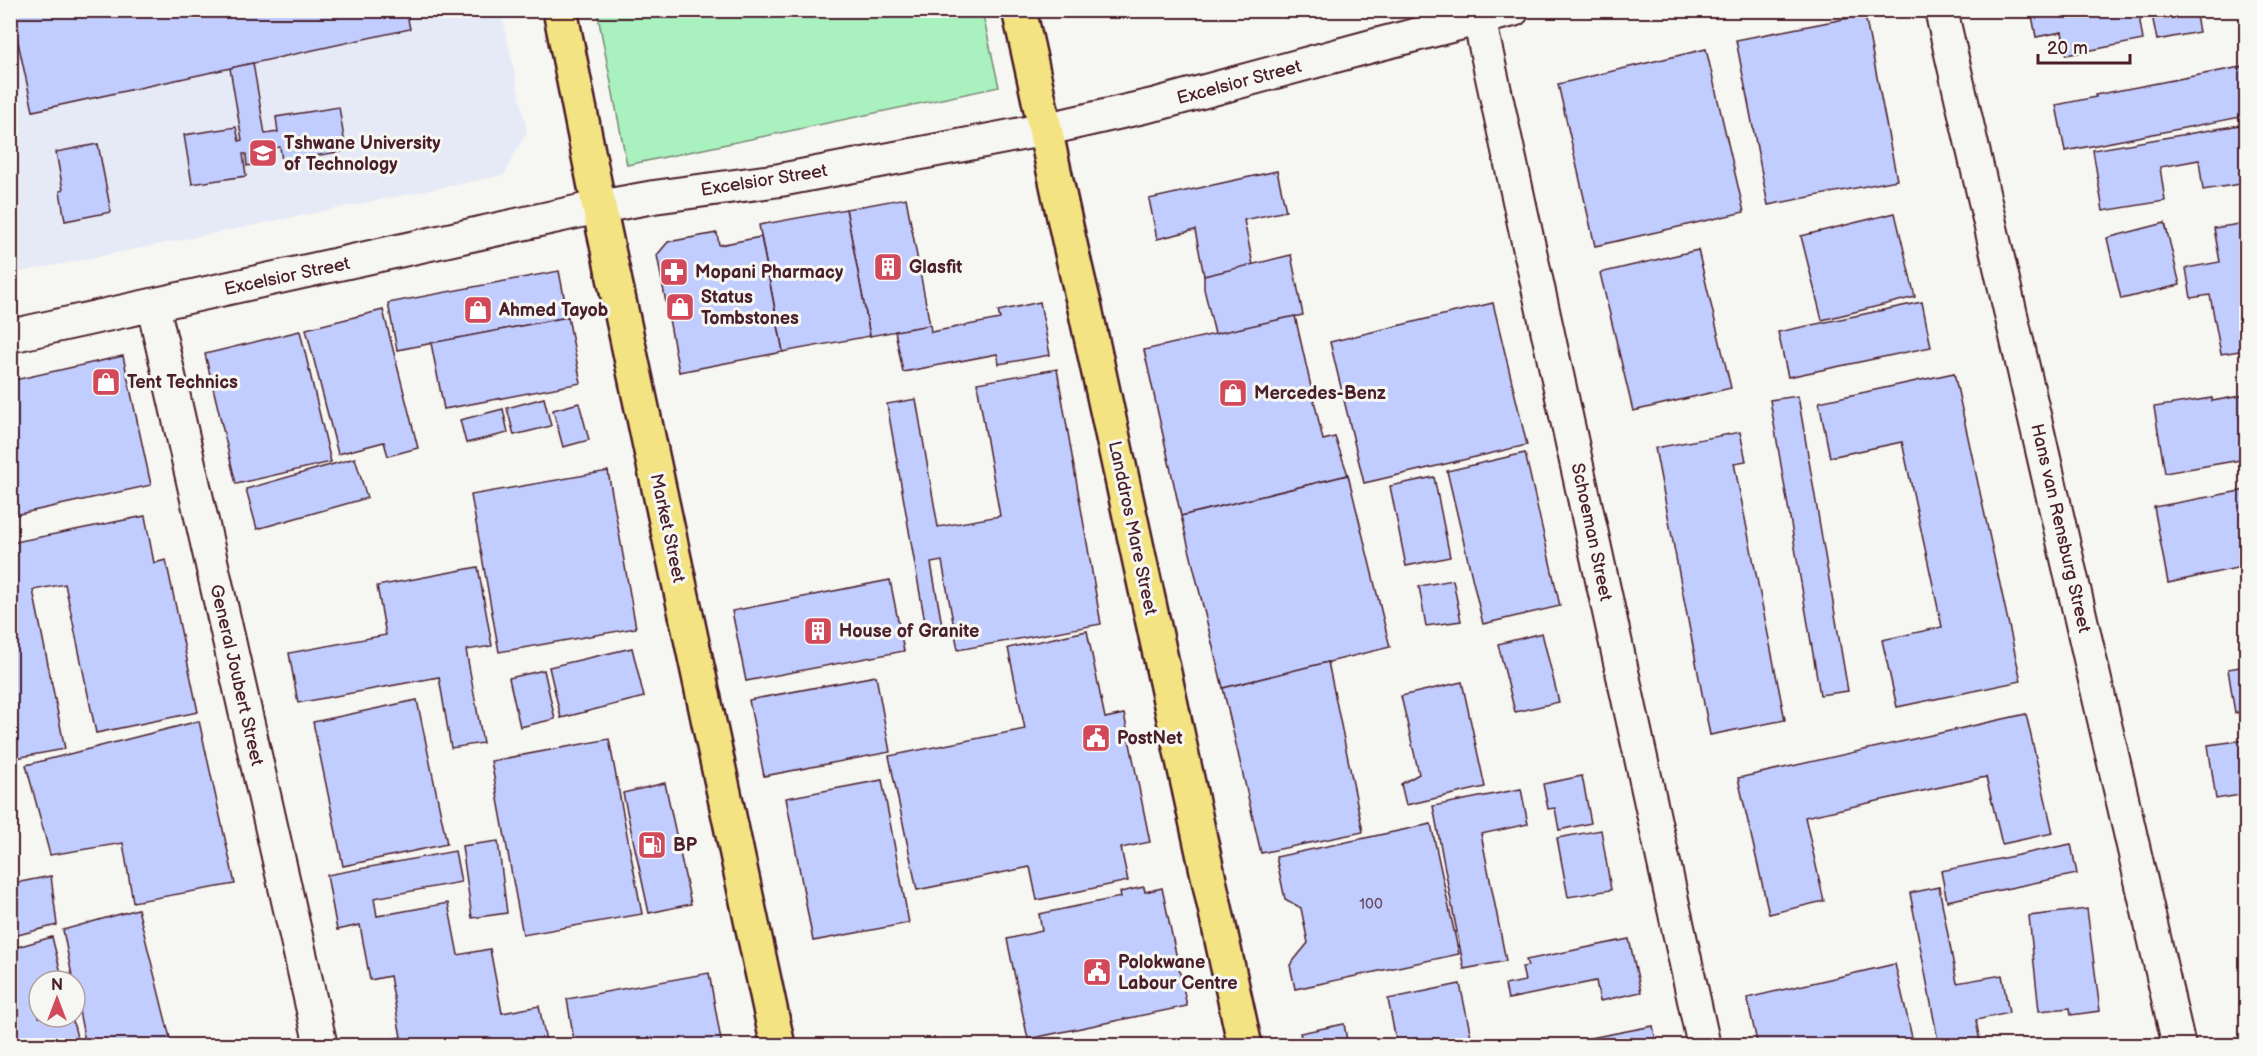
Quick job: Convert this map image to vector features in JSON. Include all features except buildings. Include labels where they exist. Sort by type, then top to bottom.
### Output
[{"type":"main road","name":"Market Street","points":[[560,10],[599,207],[778,1046]]},
{"type":"main road","name":"Landdros Mare Street","points":[[1019,10],[1047,129],[1062,215],[1094,350],[1245,1046]]},
{"type":"street","name":"Excelsior Street","points":[[10,336],[654,196],[780,180],[1047,129],[1157,104],[1513,10]]},
{"type":"street","name":"Hans van Rensburg Street","points":[[1941,10],[2180,1046]]},
{"type":"street","name":"Schoeman Street","points":[[1479,18],[1704,1046]]},
{"type":"street","name":"General Joubert Street","points":[[153,305],[321,1046]]},
{"type":"shaded area","name":"Tshwane University of Technology","points":[[11,11],[501,11],[527,131],[504,175],[11,274]]},
{"type":"green space","points":[[597,11],[982,11],[999,87],[627,165]]},
{"type":"place","name":"Tshwane University of Technology","points":[[263,153]]},
{"type":"place","name":"Glasfit","points":[[888,267]]},
{"type":"place","name":"Mopani Pharmacy","points":[[674,272]]},
{"type":"place","name":"Status Tombstones","points":[[680,307]]},
{"type":"place","name":"Ahmed Tayob","points":[[478,310]]},
{"type":"place","name":"Tent Technics","points":[[106,382]]},
{"type":"place","name":"Mercedes-Benz","points":[[1233,393]]},
{"type":"place","name":"House of Granite","points":[[818,631]]},
{"type":"place","name":"PostNet","points":[[1096,738]]},
{"type":"place","name":"BP","points":[[652,845]]},
{"type":"place","name":"Polokwane Labour Centre","points":[[1097,972]]}]
